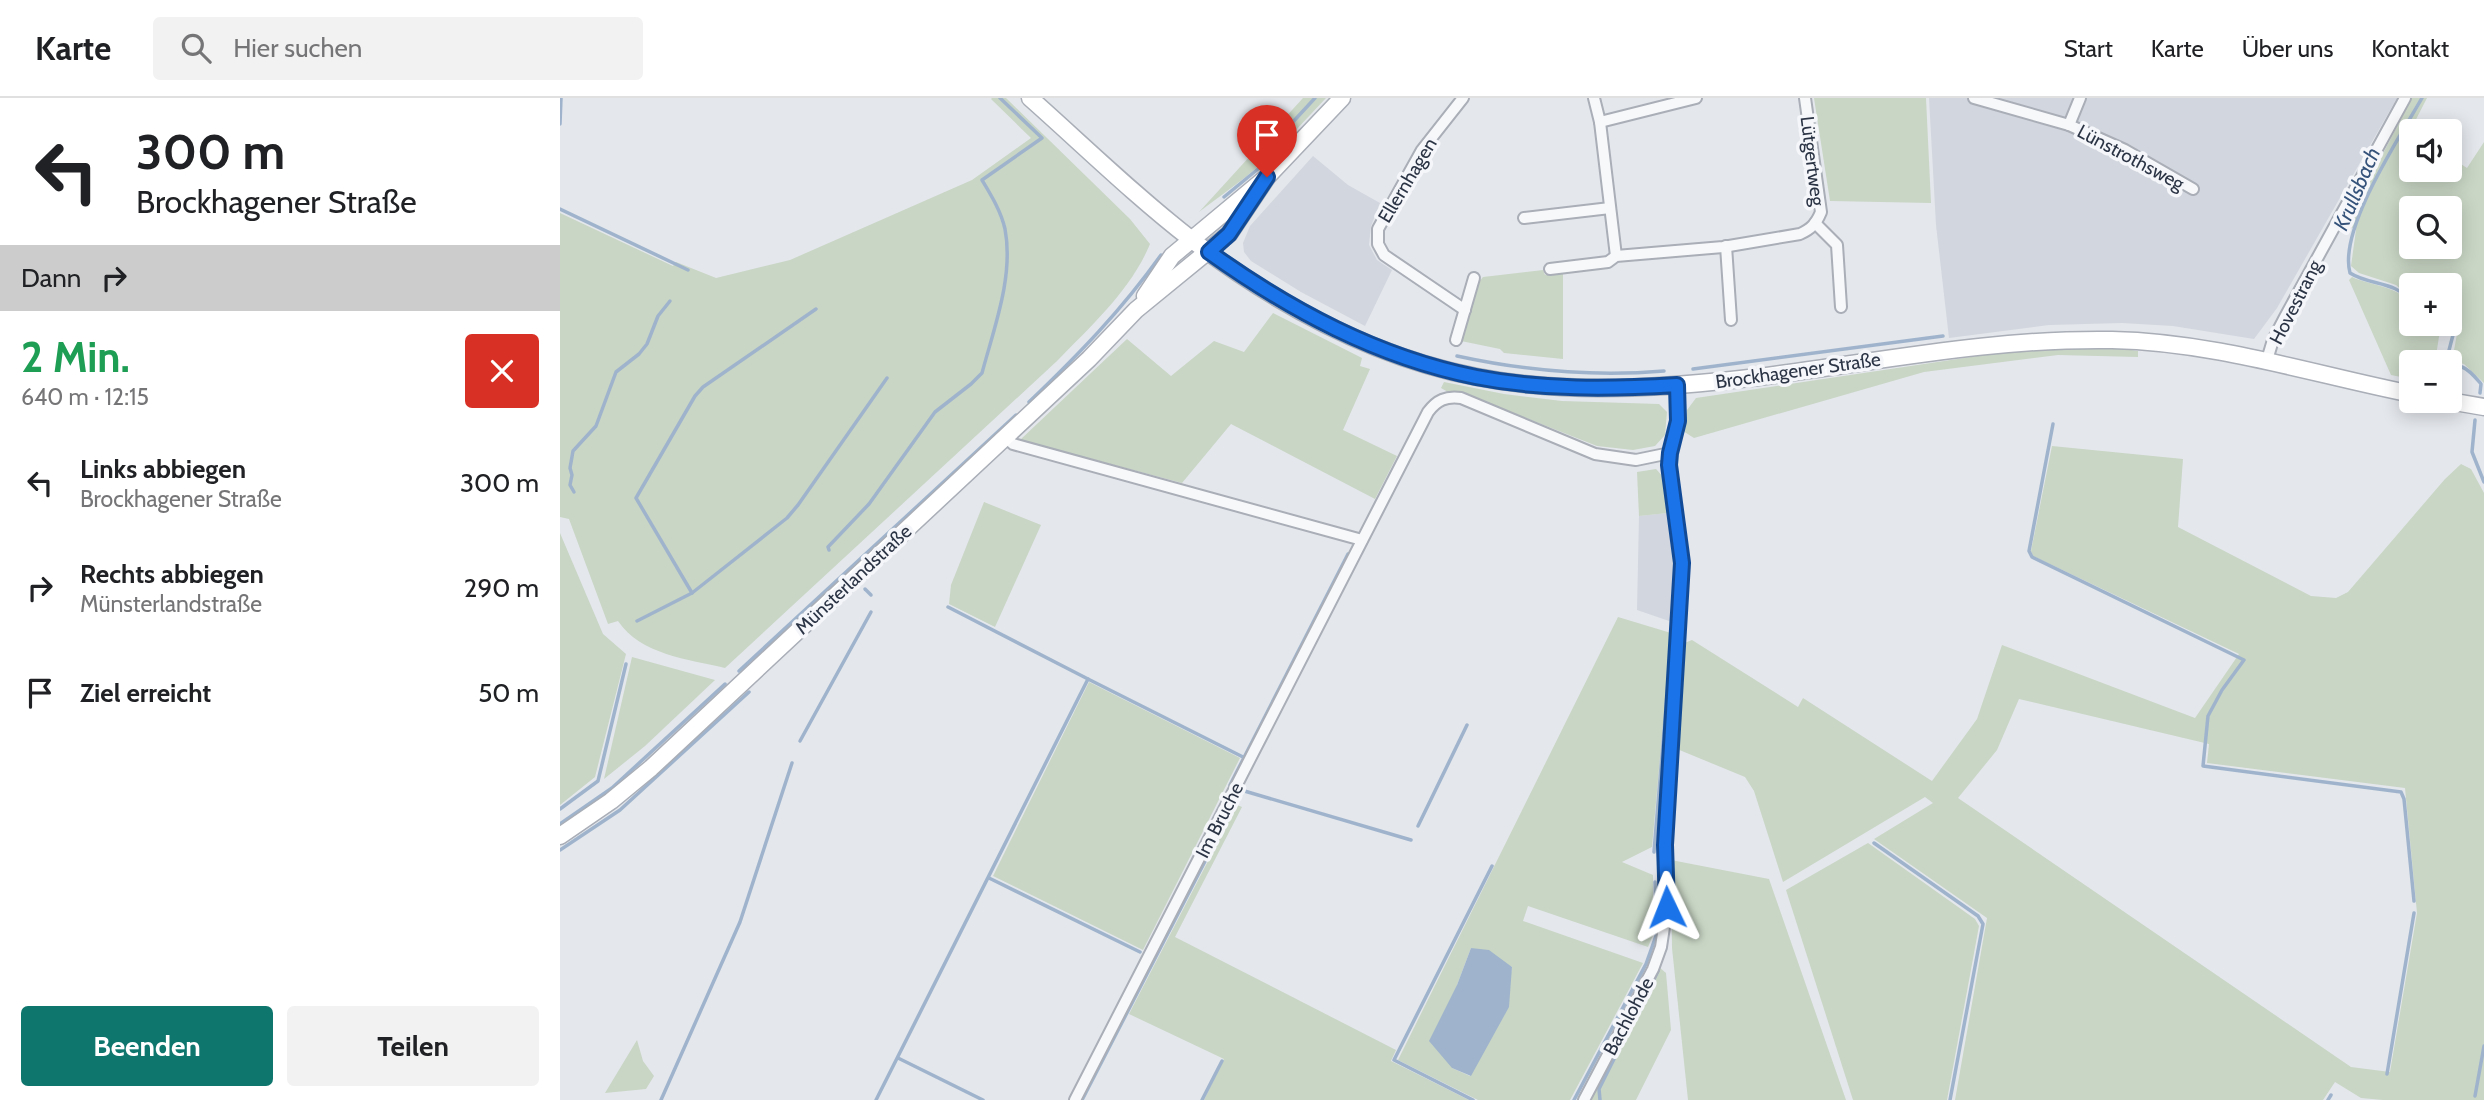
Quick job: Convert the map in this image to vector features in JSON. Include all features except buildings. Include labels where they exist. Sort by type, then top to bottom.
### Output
[{"type":"main road","points":[[1030,98],[1191,239]]},
{"type":"main road","points":[[1136,310],[1172,256],[1267,177],[1342,98]]},
{"type":"main road","points":[[1136,310],[1229,234],[1267,177]]},
{"type":"main road","name":"Brockhagener Straße","points":[[1191,239],[1266,291],[1323,324],[1388,352],[1444,369],[1507,381],[1560,387],[1677,385],[1759,377],[1973,346],[2050,340],[2195,346],[2399,391]]},
{"type":"main road","name":"Münsterlandstraße","points":[[560,836],[611,802],[651,768],[1089,359],[1136,310]]},
{"type":"main road","points":[[2462,403],[2484,407]]},
{"type":"street","name":"Ellernhagen","points":[[1463,98],[1422,150],[1378,229],[1378,244],[1384,256],[1465,310]]},
{"type":"street","points":[[1594,98],[1600,122],[1616,256]]},
{"type":"street","points":[[1600,122],[1677,100],[1696,98]]},
{"type":"street","name":"Lütgertweg","points":[[1550,269],[1608,262],[1616,256],[1726,246],[1800,234],[1810,229],[1821,212],[1804,98]]},
{"type":"street","name":"Lünstrothsweg","points":[[1974,98],[2069,125],[2125,150],[2193,189]]},
{"type":"street","name":"Lünstrothsweg","points":[[2069,125],[2080,98]]},
{"type":"street","name":"Hovestrang","points":[[2267,360],[2273,340],[2285,317],[2405,98]]},
{"type":"street","points":[[1524,218],[1610,208]]},
{"type":"street","name":"Lütgertweg","points":[[1815,223],[1837,245],[1841,307]]},
{"type":"street","points":[[1726,246],[1731,320]]},
{"type":"street","points":[[1456,340],[1474,278]]},
{"type":"street","name":"Bachlohde","points":[[1584,1100],[1653,969],[1661,947],[1667,907],[1665,845],[1682,563],[1675,522],[1670,453],[1678,421],[1677,385]]},
{"type":"street","name":"Im Bruche","points":[[1075,1100],[1427,412],[1441,399],[1461,398],[1595,454],[1636,460],[1670,453]]},
{"type":"street","points":[[1005,437],[1013,444],[1362,540]]},
{"type":"shaded area","points":[[1929,98],[2397,98],[2277,308],[2254,339],[2173,326],[2122,323],[2049,325],[1949,338],[1936,225]]},
{"type":"shaded area","points":[[1313,156],[1348,185],[1380,203],[1371,226],[1369,245],[1377,260],[1392,270],[1365,326],[1301,292],[1251,261],[1244,252],[1243,243],[1250,226]]},
{"type":"shaded area","points":[[1668,513],[1676,562],[1672,622],[1637,610],[1639,516]]},
{"type":"green space","points":[[992,98],[1006,98],[1130,219],[1150,244],[1132,277],[1096,321],[1057,361],[725,668],[666,654],[639,641],[618,621],[608,624],[569,519],[560,517],[560,213],[673,266],[676,262],[716,278],[790,260],[972,180],[1031,138]]},
{"type":"green space","points":[[1303,98],[1326,98],[1295,131],[1293,125],[1264,162],[1199,212]]},
{"type":"green space","points":[[1814,98],[1926,98],[1931,203],[1830,201]]},
{"type":"green space","points":[[2412,98],[2427,98],[2416,119],[2401,119]]},
{"type":"green space","points":[[2399,123],[2399,182],[2462,182],[2462,165],[2467,168],[2484,142],[2484,383],[2462,364],[2462,350],[2454,350],[2457,336],[2462,336],[2462,273],[2399,273],[2399,288],[2359,273],[2351,266],[2356,230],[2346,224]]},
{"type":"green space","points":[[1543,270],[1545,275],[1563,273],[1563,359],[1504,353],[1500,349],[1461,341],[1478,283],[1483,277]]},
{"type":"green space","points":[[2352,277],[2399,294],[2399,336],[2439,336],[2437,350],[2399,350],[2399,377],[2391,375],[2349,280]]},
{"type":"green space","points":[[1273,313],[1362,358],[1360,366],[1370,369],[1343,430],[1397,456],[1375,499],[1231,424],[1182,483],[1020,440],[1127,339],[1171,376],[1214,341],[1244,352]]},
{"type":"green space","points":[[2057,348],[2118,348],[2138,351],[2138,357],[2058,355],[1924,372],[1694,438],[1683,431],[1687,410],[1696,398],[1991,354]]},
{"type":"green space","points":[[1444,382],[1504,394],[1562,401],[1659,404],[1667,412],[1665,435],[1655,446],[1633,450],[1597,446],[1463,393],[1448,392],[1441,388]]},
{"type":"green space","points":[[2052,446],[2183,459],[2178,527],[2311,596],[2336,598],[2348,592],[2445,479],[2461,464],[2471,469],[2484,493],[2484,1100],[2361,1098],[2335,1082],[2323,1100],[1955,1100],[1987,918],[1874,839],[1933,803],[1925,797],[1783,882],[1754,791],[1745,777],[1677,749],[1682,644],[1692,640],[1798,707],[1803,698],[1932,781],[1977,719],[2002,645],[2195,718],[2239,654],[2033,556],[2031,551]],"holes":[[[2019,699],[2209,744],[2207,763],[2405,788],[2417,913],[2390,1072],[2351,1067],[1958,798],[1997,750]]]},
{"type":"green space","points":[[1656,469],[1664,478],[1668,513],[1639,516],[1637,472]]},
{"type":"green space","points":[[984,502],[1041,525],[995,627],[949,604],[951,585]]},
{"type":"green space","points":[[560,533],[603,634],[626,654],[595,777],[560,805]]},
{"type":"green space","points":[[1618,617],[1671,633],[1652,847],[1622,862],[1653,875],[1653,935],[1648,947],[1528,906],[1523,921],[1643,963],[1570,1100],[1478,1100],[1398,1060]],"holes":[[[1471,948],[1512,967],[1509,985],[1470,1076],[1452,1068],[1457,985]]]},
{"type":"green space","points":[[632,657],[715,680],[645,746],[604,779]]},
{"type":"green space","points":[[1089,682],[1240,758],[1143,950],[993,876]]},
{"type":"green space","points":[[1237,805],[1242,807],[1175,937],[1396,1050],[1391,1061],[1469,1100],[1204,1100],[1224,1059],[1129,1014]]},
{"type":"green space","points":[[1868,843],[1975,919],[1979,926],[1947,1100],[1853,1100],[1786,890]]},
{"type":"green space","points":[[1671,860],[1769,879],[1846,1100],[1688,1100],[1672,948]]},
{"type":"green space","points":[[1659,967],[1666,973],[1671,1030],[1636,1100],[1591,1100]]},
{"type":"green space","points":[[637,1040],[643,1061],[654,1076],[646,1089],[605,1093]]},
{"type":"water","points":[[1471,948],[1489,950],[1512,967],[1509,1007],[1471,1076],[1452,1068],[1429,1041],[1457,985]]},
{"type":"waterway","points":[[560,124],[561,98]]},
{"type":"waterway","points":[[829,550],[828,547],[869,504],[935,412],[982,373],[1001,302],[1007,265],[1005,229],[982,180],[1042,138],[1000,98]]},
{"type":"waterway","points":[[1224,197],[1258,169],[1292,133],[1291,124],[1315,98]]},
{"type":"waterway","name":"Krullsbach","points":[[2399,291],[2350,273],[2349,254],[2353,233],[2373,184],[2422,98]]},
{"type":"waterway","points":[[560,209],[688,270]]},
{"type":"waterway","points":[[1029,402],[1098,332],[1161,255]]},
{"type":"waterway","points":[[574,492],[570,485],[573,451],[596,426],[616,372],[647,344],[658,316],[670,301]]},
{"type":"waterway","points":[[692,593],[636,498],[695,396],[703,387],[816,309]]},
{"type":"waterway","points":[[1693,369],[1943,336]]},
{"type":"waterway","name":"Krullsbach","points":[[2453,336],[2447,358],[2475,377],[2481,384],[2480,393]]},
{"type":"waterway","points":[[1457,356],[1509,366],[1560,371],[1664,371]]},
{"type":"waterway","points":[[637,621],[692,593],[787,518],[887,378]]},
{"type":"waterway","points":[[739,671],[1016,415]]},
{"type":"waterway","name":"Krullsbach","points":[[2475,420],[2472,452],[2484,482]]},
{"type":"waterway","points":[[2053,424],[2029,551],[2032,557],[2244,660],[2222,690],[2208,716],[2203,766],[2401,792],[2404,799],[2414,901]]},
{"type":"waterway","points":[[1230,785],[1348,554]]},
{"type":"waterway","points":[[865,589],[871,595]]},
{"type":"waterway","points":[[948,607],[1088,679]]},
{"type":"waterway","points":[[800,741],[871,612]]},
{"type":"waterway","points":[[1654,852],[1672,634]]},
{"type":"waterway","points":[[560,809],[598,781],[626,664]]},
{"type":"waterway","points":[[876,1100],[1088,679],[1245,758]]},
{"type":"waterway","points":[[560,824],[612,788],[725,684]]},
{"type":"waterway","points":[[560,850],[620,810],[749,692]]},
{"type":"waterway","points":[[1418,826],[1467,725]]},
{"type":"waterway","points":[[661,1100],[740,922],[792,763]]},
{"type":"waterway","points":[[1241,790],[1411,840]]},
{"type":"waterway","points":[[1082,1100],[1234,805]]},
{"type":"waterway","points":[[1874,843],[1978,916],[1983,924],[1950,1100]]},
{"type":"waterway","points":[[1473,1100],[1394,1060],[1492,866]]},
{"type":"waterway","points":[[989,878],[1140,952]]},
{"type":"waterway","points":[[1574,1100],[1646,964],[1657,933],[1655,882]]},
{"type":"waterway","points":[[2387,1074],[2414,913]]},
{"type":"waterway","points":[[1600,1100],[1599,1089],[1658,971]]},
{"type":"waterway","name":"Krullsbach","points":[[2475,1096],[2484,1046]]},
{"type":"waterway","points":[[898,1058],[983,1100]]},
{"type":"waterway","points":[[1202,1100],[1222,1061]]},
{"type":"waterway","points":[[2328,1100],[2331,1095]]},
{"type":"route","points":[[1267,177],[1229,234],[1209,252],[1266,291],[1323,324],[1388,352],[1477,377],[1560,387],[1677,385],[1678,421],[1669,465],[1682,563],[1665,845],[1667,907]]}]
